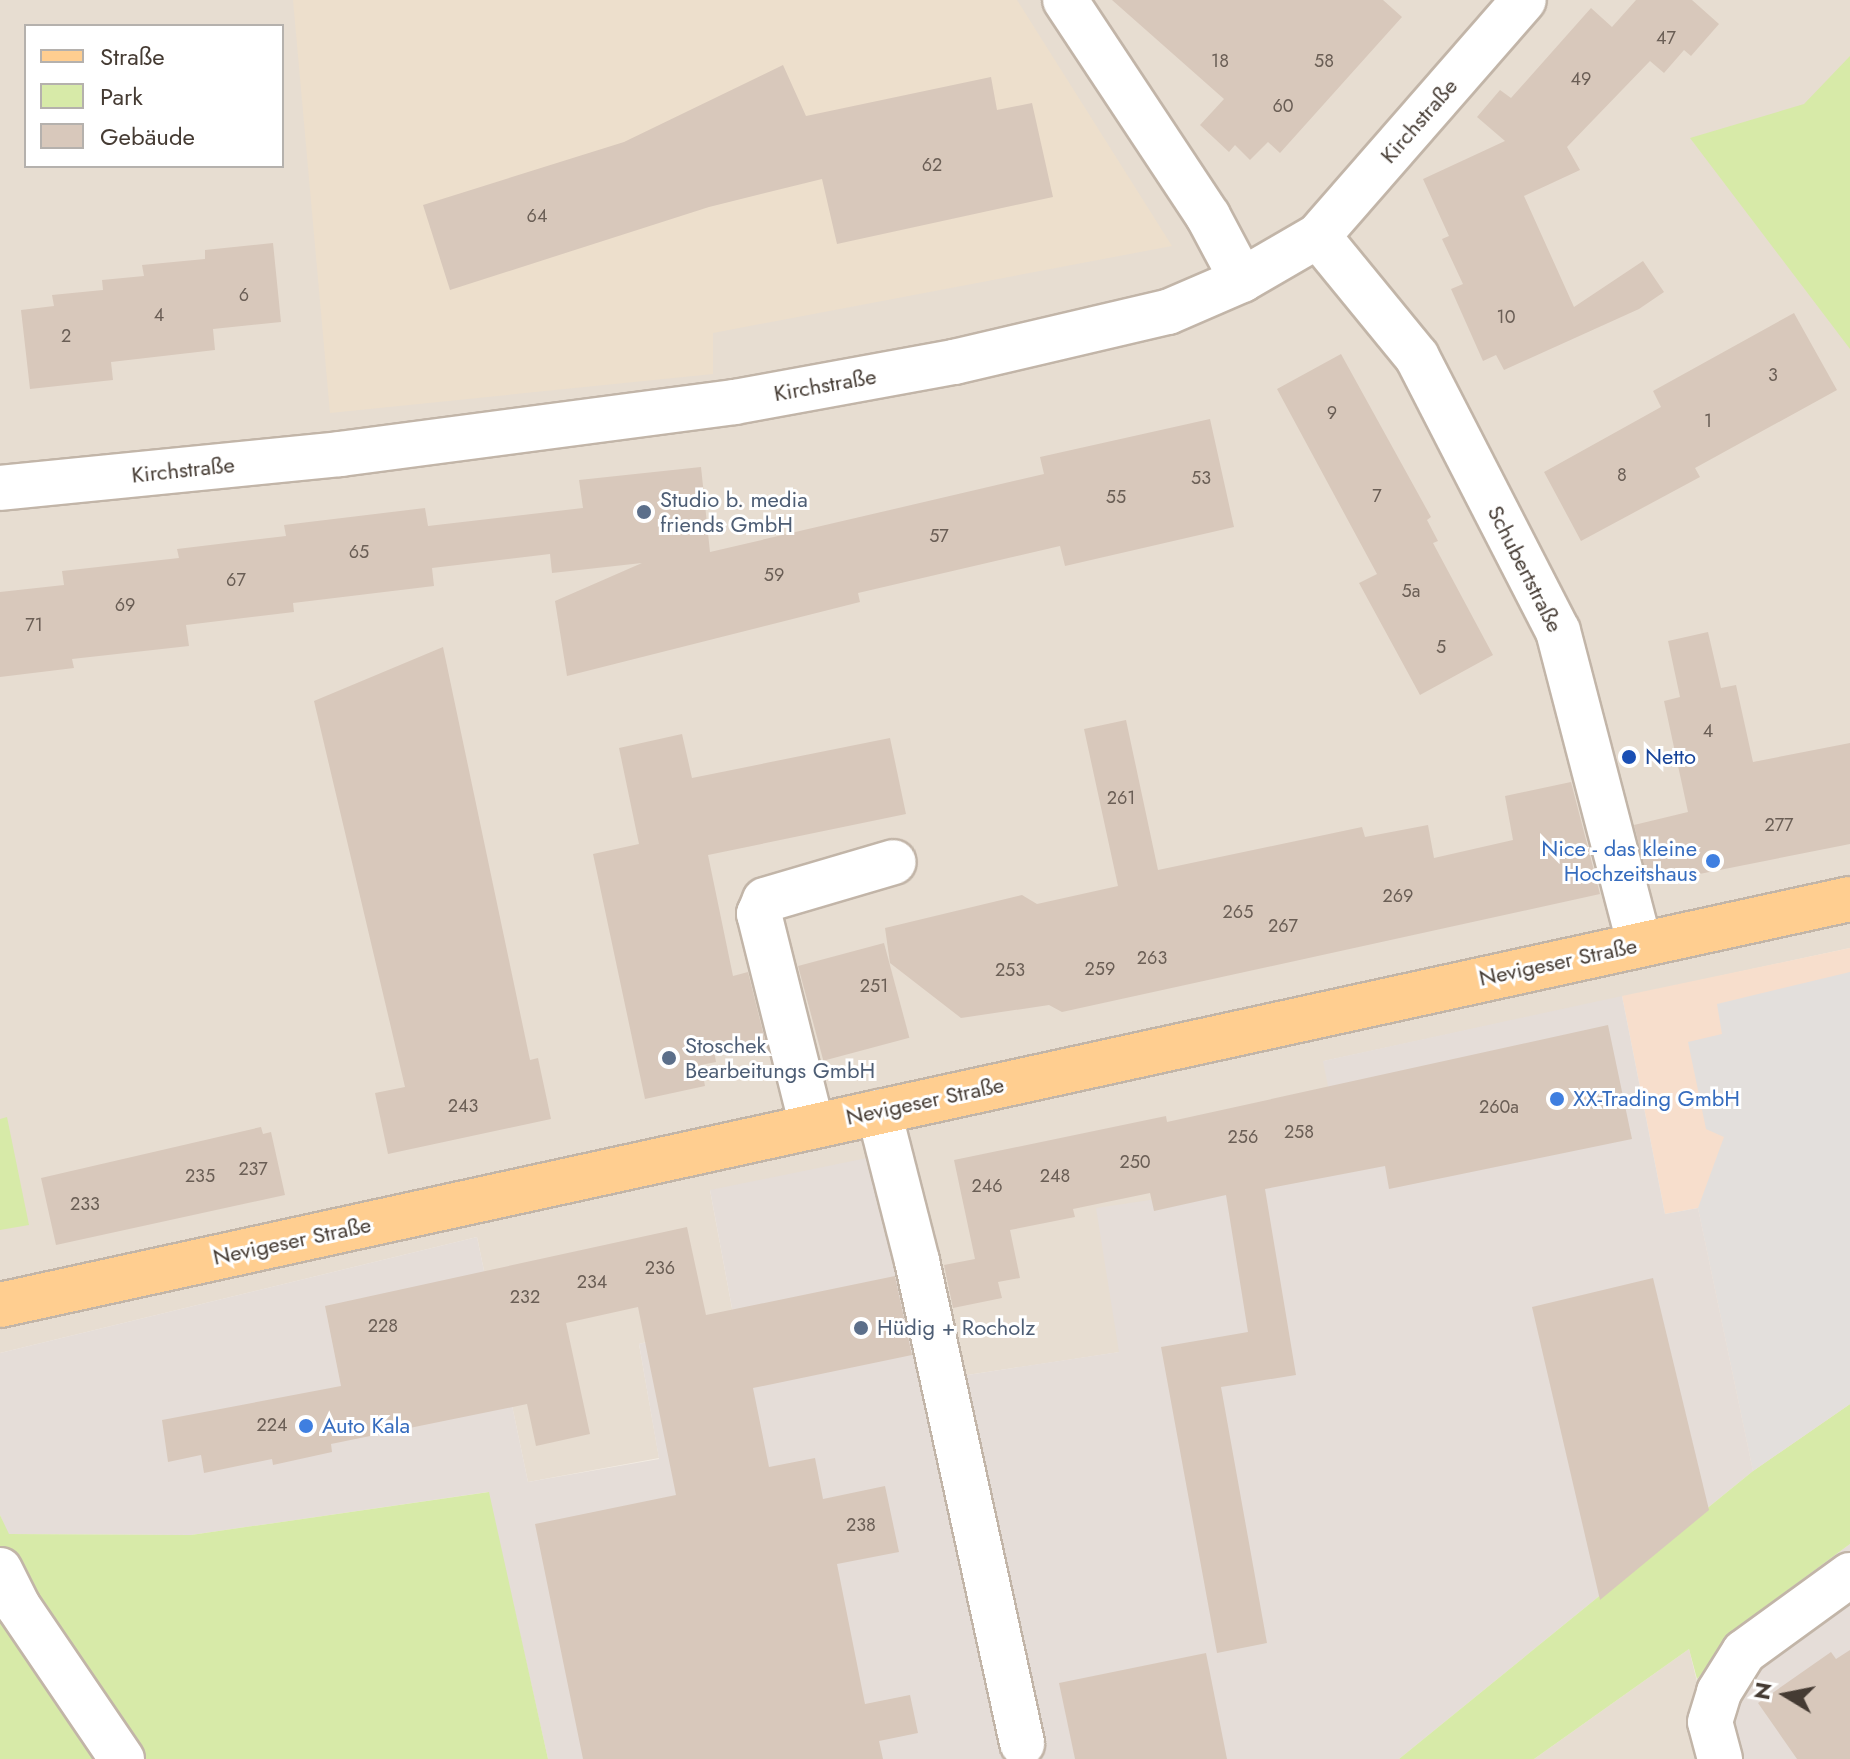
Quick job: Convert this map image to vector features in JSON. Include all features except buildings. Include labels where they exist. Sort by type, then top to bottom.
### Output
[{"type":"main road","name":"Nevigeser Straße","points":[[0,1305],[1850,899]]},
{"type":"street","points":[[1065,0],[1208,216],[1242,280]]},
{"type":"street","name":"Kirchstraße","points":[[0,488],[340,454],[735,402],[954,362],[1168,312],[1242,280],[1318,236],[1524,0]]},
{"type":"street","name":"Schubertstraße","points":[[1318,236],[1417,357],[1558,631],[1639,943]]},
{"type":"street","points":[[812,1126],[759,914],[765,900],[894,862]]},
{"type":"street","points":[[879,1112],[921,1276],[1022,1744]]},
{"type":"street","points":[[0,1570],[18,1606],[122,1759]]},
{"type":"street","points":[[1720,1759],[1710,1722],[1719,1692],[1744,1652],[1850,1575]]},
{"type":"shaded area","points":[[0,0],[1850,0],[1850,948],[1324,1061],[1346,1171],[1120,1352],[954,1377],[710,1190],[734,1319],[639,1344],[659,1458],[528,1482],[477,1237],[0,1353]]},
{"type":"shaded area","points":[[293,0],[1017,0],[1172,246],[713,333],[713,374],[330,413]]},
{"type":"shaded area","points":[[1850,948],[1850,1404],[1753,1471],[1698,1208],[1665,1214],[1622,996]]},
{"type":"shaded area","points":[[1850,972],[1850,1404],[1753,1471],[1698,1208],[1724,1137],[1706,1129],[1688,1042],[1722,1034],[1717,1004]]},
{"type":"shaded area","points":[[1622,996],[1665,1214],[1698,1208],[1753,1471],[1399,1759],[548,1759],[488,1492],[191,1535],[8,1534],[0,1515],[0,1353],[477,1237],[528,1482],[659,1459],[639,1344],[734,1319],[710,1190],[911,1149],[954,1377],[1119,1352],[1096,1208],[1345,1171],[1323,1061]]},
{"type":"shaded area","points":[[1850,1544],[1850,1759],[1716,1759],[1697,1679],[1762,1609]]},
{"type":"shaded area","points":[[1689,1649],[1716,1759],[1534,1759]]},
{"type":"green space","points":[[1850,56],[1850,349],[1690,138],[1804,104]]},
{"type":"green space","points":[[7,1117],[29,1225],[0,1230],[0,1119]]},
{"type":"green space","points":[[1850,1404],[1850,1544],[1762,1609],[1697,1679],[1689,1649],[1534,1759],[1399,1759],[1753,1471]]},
{"type":"green space","points":[[489,1492],[548,1759],[0,1759],[0,1515],[9,1534],[191,1535]]},
{"type":"place","name":"Studio b. media friends GmbH","points":[[644,512]]},
{"type":"place","name":"Netto","points":[[1629,757]]},
{"type":"place","name":"Nice - das kleine Hochzeitshaus","points":[[1713,861]]},
{"type":"place","name":"Stoschek Bearbeitungs GmbH","points":[[669,1058]]},
{"type":"place","name":"XX-Trading GmbH","points":[[1557,1099]]},
{"type":"place","name":"Hüdig + Rocholz","points":[[861,1328]]},
{"type":"place","name":"Auto Kala","points":[[306,1426]]}]
